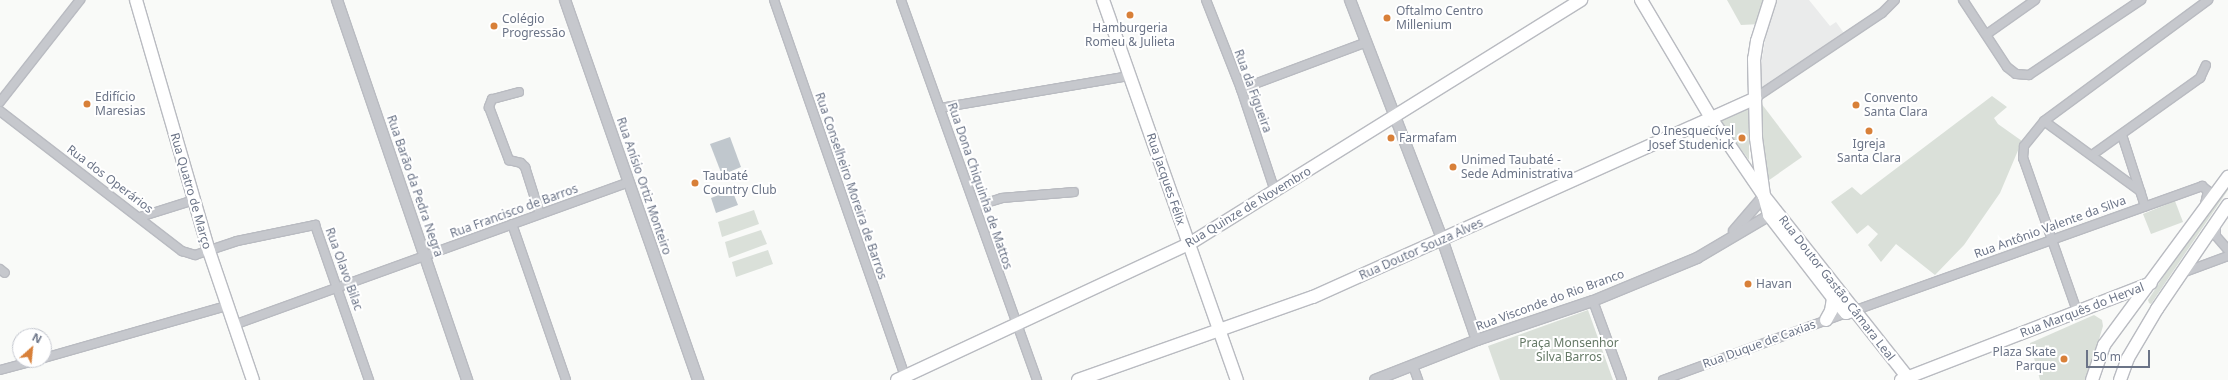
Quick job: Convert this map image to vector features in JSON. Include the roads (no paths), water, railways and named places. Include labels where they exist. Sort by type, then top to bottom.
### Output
[{"type":"main road","name":"Rua Quatro de Março","points":[[136,0],[208,251],[253,380]]},
{"type":"main road","name":"Rua Jacques Félix","points":[[1103,0],[1237,380]]},
{"type":"main road","name":"Rua Quinze de Novembro","points":[[902,379],[1017,323],[1189,244],[1581,0]]},
{"type":"main road","points":[[1641,0],[1711,118],[1764,196],[1773,213],[1833,298],[1851,312]]},
{"type":"main road","points":[[1764,196],[1757,160],[1754,59],[1757,41],[1770,0]]},
{"type":"main road","name":"Rua Doutor Souza Alves","points":[[1078,380],[1313,297],[1755,98]]},
{"type":"main road","points":[[2092,380],[2104,345],[2190,231],[2228,177]]},
{"type":"main road","points":[[2120,380],[2128,358],[2157,309],[2228,204]]},
{"type":"main road","name":"Rua Doutor Gastão Câmara Leal","points":[[1773,213],[1906,379]]},
{"type":"main road","name":"Rua Marquês do Herval","points":[[1906,379],[2151,283]]},
{"type":"main road","points":[[2141,297],[2145,306],[2157,309]]},
{"type":"main road","points":[[1826,320],[1831,311],[1833,298]]},
{"type":"street","points":[[0,102],[80,0]]},
{"type":"street","name":"Rua Barão da Pedra Negra","points":[[337,0],[467,380]]},
{"type":"street","name":"Rua Anísio Ortiz Monteiro","points":[[565,0],[698,380]]},
{"type":"street","name":"Rua Conselheiro Moreira de Barros","points":[[774,0],[902,379]]},
{"type":"street","name":"Rua Dona Chiquinha de Mattos","points":[[901,0],[976,206],[981,228],[1017,323],[1036,380]]},
{"type":"street","name":"Rua da Figueira","points":[[1206,0],[1241,90],[1275,191]]},
{"type":"street","points":[[1350,0],[1442,239],[1477,340]]},
{"type":"street","points":[[1755,98],[1882,13],[1895,0]]},
{"type":"street","points":[[1963,0],[1987,34],[2007,67],[2016,74],[2029,74],[2141,0]]},
{"type":"street","points":[[1987,34],[2035,0]]},
{"type":"street","points":[[2077,311],[2022,158],[2027,142],[2044,121],[2208,0]]},
{"type":"street","points":[[1241,90],[1366,42]]},
{"type":"street","points":[[2092,156],[2200,78],[2206,66]]},
{"type":"street","points":[[940,108],[1130,76]]},
{"type":"street","points":[[519,92],[492,100],[489,106],[509,160],[521,163],[525,167],[540,214]]},
{"type":"street","name":"Rua dos Operários","points":[[0,111],[140,217],[182,251],[195,254],[208,251]]},
{"type":"street","points":[[2044,121],[2140,191]]},
{"type":"street","points":[[2122,135],[2145,206]]},
{"type":"street","name":"Rua Francisco de Barros","points":[[234,325],[629,182]]},
{"type":"street","name":"Rua Antônio Valente da Silva","points":[[1851,312],[2202,186],[2208,191],[2208,199],[2190,231]]},
{"type":"street","points":[[976,206],[1002,198],[1074,192]]},
{"type":"street","name":"Rua Visconde do Rio Branco","points":[[1729,237],[1764,196]]},
{"type":"street","points":[[140,217],[194,200]]},
{"type":"street","name":"Rua Visconde do Rio Branco","points":[[1375,380],[1477,340],[1593,300],[1697,258],[1729,237],[1773,213]]},
{"type":"street","points":[[2216,223],[2216,236],[2228,250]]},
{"type":"street","points":[[512,224],[566,380]]},
{"type":"street","name":"Rua Olavo Bilac","points":[[208,251],[237,241],[315,225],[339,288],[369,380]]},
{"type":"street","points":[[2182,273],[2228,256]]},
{"type":"street","points":[[1593,300],[1622,380]]},
{"type":"street","points":[[52,356],[227,306]]},
{"type":"street","name":"Rua Duque de Caxias","points":[[1663,380],[1851,312]]},
{"type":"street","points":[[1413,366],[1418,380]]},
{"type":"street","points":[[0,370],[12,367]]},
{"type":"place","name":"Hamburgeria Romeu & Julieta","points":[[1130,15]]},
{"type":"place","name":"Oftalmo Centro Millenium","points":[[1387,18]]},
{"type":"place","name":"Colégio Progressão","points":[[494,26]]},
{"type":"place","name":"Edifício Maresias","points":[[87,104]]},
{"type":"place","name":"Convento Santa Clara","points":[[1856,105]]},
{"type":"place","name":"Igreja Santa Clara","points":[[1869,131]]},
{"type":"place","name":"Farmafam","points":[[1391,138]]},
{"type":"place","name":"O Inesquecível Josef Studenick","points":[[1742,138]]},
{"type":"place","name":"Unimed Taubaté - Sede Administrativa","points":[[1453,167]]},
{"type":"place","name":"Taubaté Country Club","points":[[695,183]]},
{"type":"place","name":"Havan","points":[[1748,284]]},
{"type":"place","name":"Plaza Skate Parque","points":[[2064,359]]},
{"type":"park label","name":"Praça Monsenhor Silva Barros","points":[[1569,350]]}]
